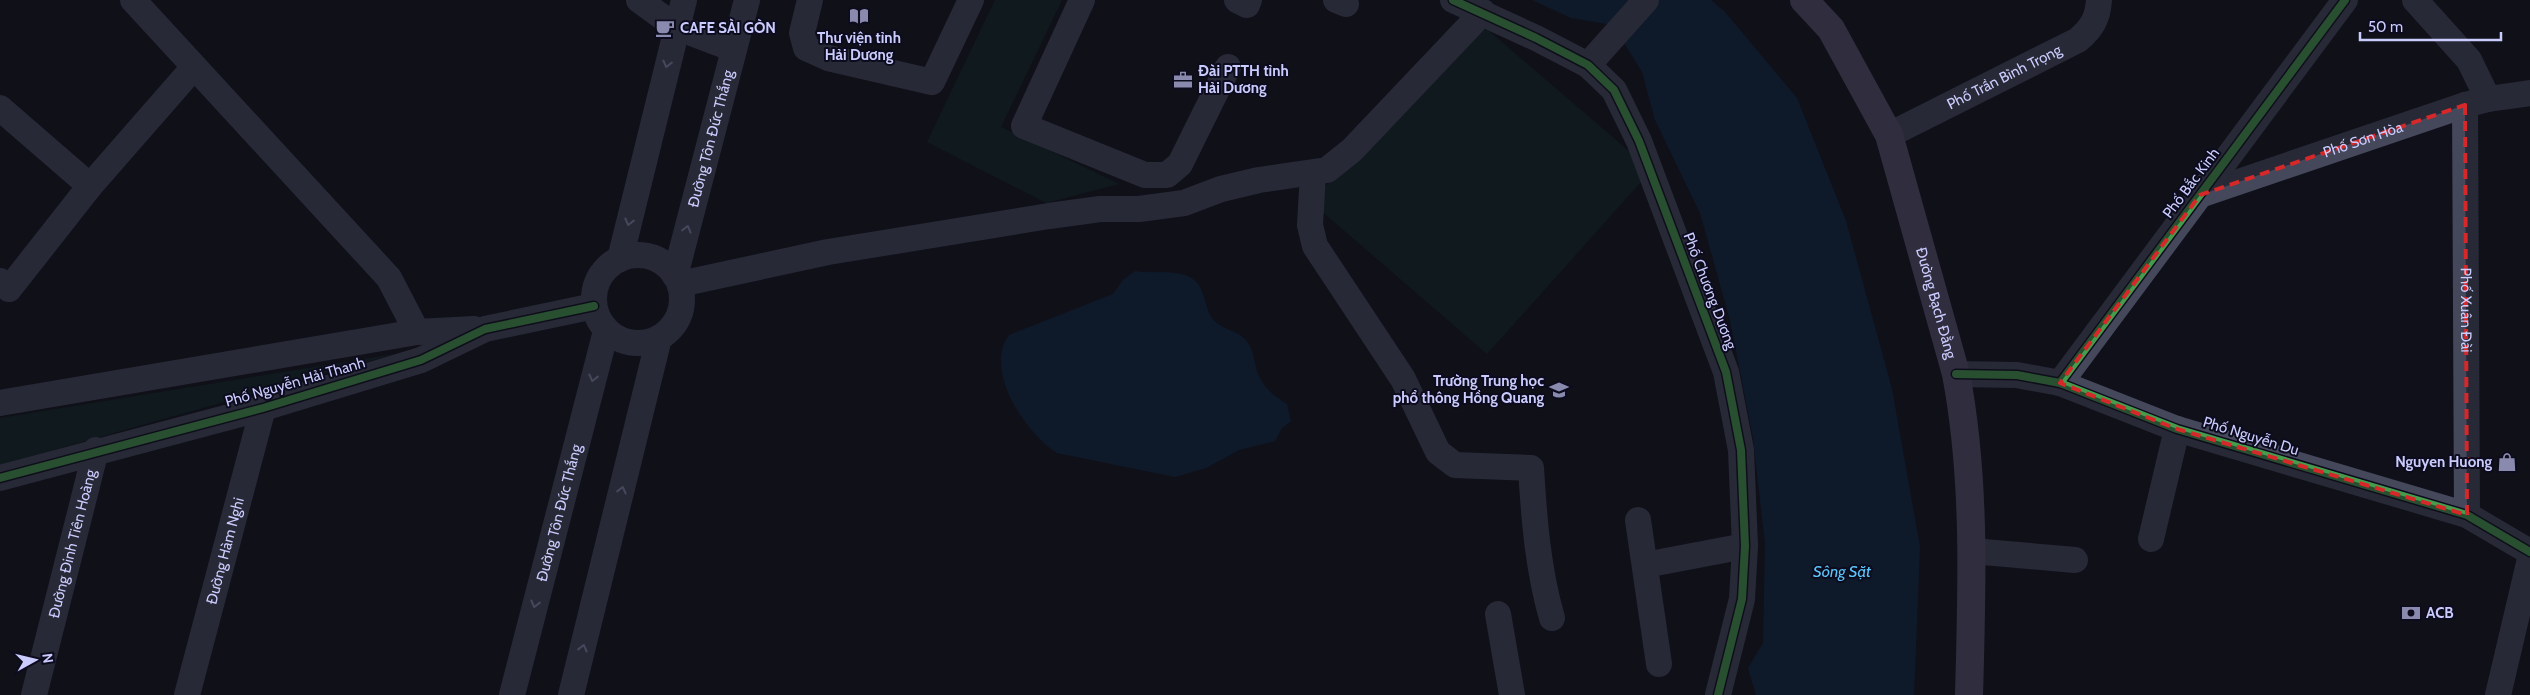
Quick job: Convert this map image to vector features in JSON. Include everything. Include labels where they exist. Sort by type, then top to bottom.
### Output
[{"type":"main road","name":"Đường Bạch Đằng","points":[[1804,0],[1831,29],[1889,136],[1956,374],[1963,411],[1972,551],[1969,695]]},
{"type":"street","points":[[133,0],[389,278],[418,332]]},
{"type":"street","points":[[639,0],[676,27],[734,48]]},
{"type":"street","points":[[620,259],[684,0]]},
{"type":"street","name":"Đường Tôn Đức Thắng","points":[[677,280],[747,0]]},
{"type":"street","points":[[810,0],[802,33],[806,48],[828,58],[932,82],[971,0]]},
{"type":"street","points":[[1082,0],[1024,126],[1145,175],[1167,175],[1180,164],[1228,67]]},
{"type":"street","points":[[1237,0],[1247,5],[1249,0]]},
{"type":"street","name":"Phố Chương Dương","points":[[1453,0],[1597,57],[1639,141],[1726,372],[1741,450],[1745,546],[1742,599],[1718,695]]},
{"type":"street","points":[[1597,57],[1646,0]]},
{"type":"street","name":"Phố Trần Bình Trọng","points":[[1889,136],[2078,40],[2091,28],[2098,14],[2099,0]]},
{"type":"street","name":"Phố Bắc Kinh","points":[[2060,383],[2345,0]]},
{"type":"street","name":"Phố Xuân Đài","points":[[2415,0],[2469,60],[2476,102],[2467,515]]},
{"type":"street","points":[[677,280],[828,252],[1049,216],[1100,209],[1139,209],[1184,202],[1221,189],[1259,180],[1327,170],[1352,150],[1483,12]]},
{"type":"street","points":[[0,281],[9,289],[90,186],[194,67]]},
{"type":"street","name":"Phố Sơn Hòa","points":[[2200,195],[2476,102],[2530,93]]},
{"type":"street","points":[[0,108],[90,186]]},
{"type":"street","points":[[1313,173],[1310,225],[1315,246],[1403,379],[1438,452],[1455,465],[1531,468],[1534,521],[1546,600],[1552,618]]},
{"type":"street","points":[[632,255],[652,257],[669,267],[677,280],[682,304],[676,323],[659,338],[643,344],[623,342],[606,331],[596,314],[593,295],[600,276],[614,262],[620,259],[632,255]]},
{"type":"street","name":"Phố Nguyễn Hải Thanh","points":[[0,478],[96,450],[263,408],[421,360],[485,329],[594,306]]},
{"type":"street","points":[[0,403],[418,332],[485,329]]},
{"type":"street","name":"Đường Tôn Đức Thắng","points":[[512,695],[606,331]]},
{"type":"street","points":[[571,695],[659,338]]},
{"type":"street","name":"Phố Nguyễn Du","points":[[1956,374],[2017,375],[2060,383],[2177,429],[2467,515],[2530,552]]},
{"type":"street","name":"Đường Hàm Nghi","points":[[187,695],[263,408]]},
{"type":"street","points":[[2151,539],[2177,429]]},
{"type":"street","name":"Đường Đinh Tiên Hoàng","points":[[34,695],[96,450]]},
{"type":"street","points":[[1638,520],[1658,664]]},
{"type":"street","points":[[1645,565],[1745,546]]},
{"type":"street","points":[[1972,551],[2075,560]]},
{"type":"street","points":[[2498,695],[2530,559]]},
{"type":"street","points":[[1498,614],[1512,695]]},
{"type":"highlighted area","points":[[2465,105],[2467,515],[2177,429],[2060,383],[2200,195]]},
{"type":"green space","points":[[995,0],[1062,0],[1001,127],[1119,184],[1046,203],[927,142]]},
{"type":"green space","points":[[1467,29],[1488,30],[1630,152],[1641,182],[1487,354],[1311,202]]},
{"type":"green space","points":[[395,354],[0,465],[0,418]]},
{"type":"water","name":"Sông Sặt","points":[[1532,0],[1711,0],[1725,12],[1797,98],[1846,221],[1892,389],[1920,547],[1914,695],[1756,695],[1748,668],[1763,643],[1765,544],[1753,438],[1730,320],[1700,213],[1655,120],[1642,72],[1613,25],[1571,18]]},
{"type":"water","points":[[1135,271],[1173,273],[1191,278],[1199,286],[1213,320],[1245,339],[1251,347],[1258,374],[1263,384],[1287,404],[1291,421],[1282,428],[1275,441],[1239,450],[1206,468],[1175,477],[1057,453],[1045,444],[1021,417],[1005,383],[1001,366],[1002,349],[1009,335],[1113,294],[1123,280]]},
{"type":"cycle path","points":[[1453,0],[1536,38],[1588,65],[1614,90],[1639,141],[1726,372],[1741,450],[1745,546],[1742,599],[1718,695]]},
{"type":"cycle path","points":[[2060,383],[2345,0]]},
{"type":"cycle path","points":[[0,478],[263,408],[421,360],[485,329],[594,306]]},
{"type":"cycle path","points":[[1956,374],[2017,375],[2060,383],[2177,429],[2467,515],[2530,552]]},
{"type":"place","name":"Thư viện tỉnh Hải Dương","points":[[859,16]]},
{"type":"place","name":"CAFE SÀI GÒN","points":[[665,28]]},
{"type":"place","name":"Đài PTTH tỉnh Hải Dương","points":[[1183,80]]},
{"type":"place","name":"Trường Trung học phổ thông Hồng Quang","points":[[1559,390]]},
{"type":"place","name":"Nguyen Huong","points":[[2507,462]]},
{"type":"place","name":"ACB","points":[[2411,613]]}]
